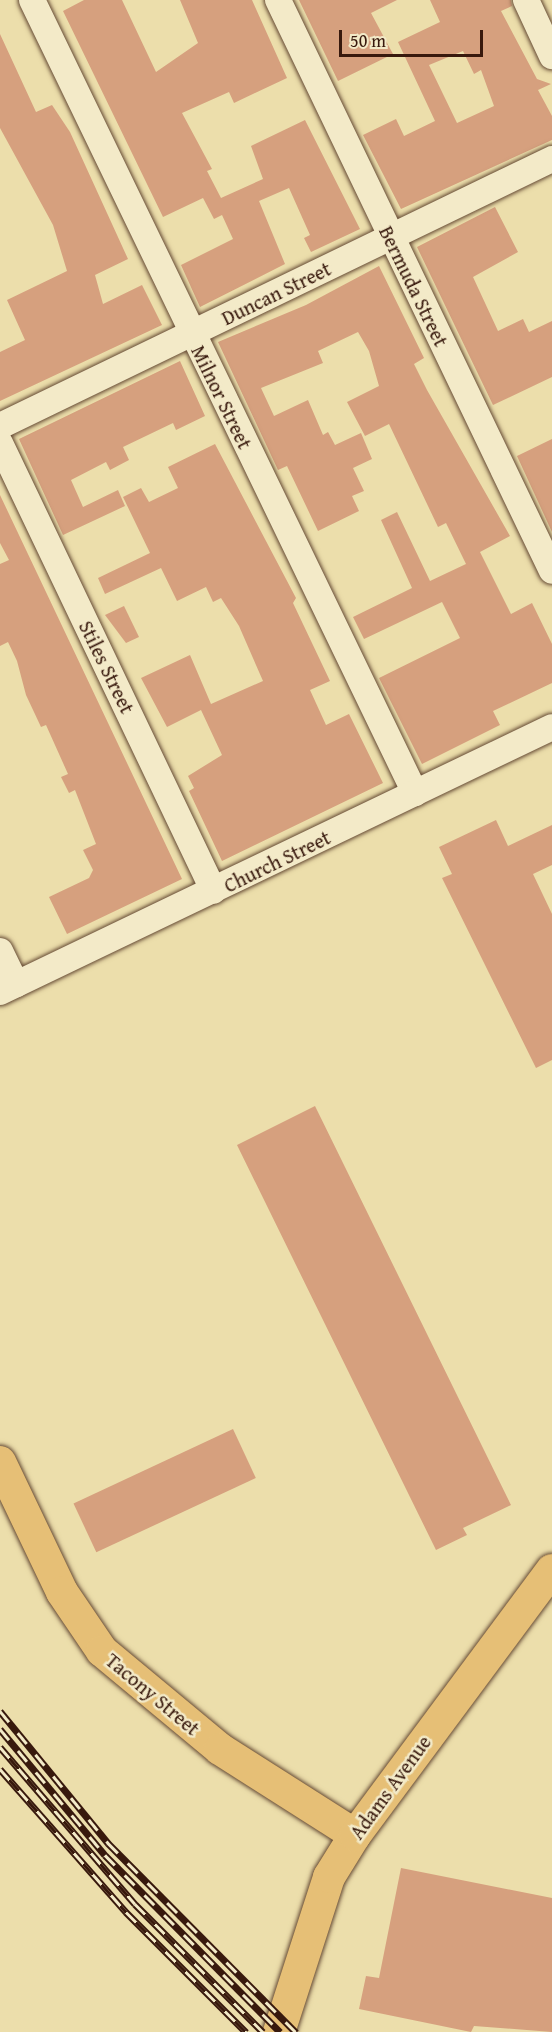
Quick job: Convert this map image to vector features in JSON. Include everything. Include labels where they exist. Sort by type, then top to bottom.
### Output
[{"type":"main road","name":"Tacony Street","points":[[0,1462],[62,1592],[102,1651],[193,1729],[355,1835]]},
{"type":"main road","name":"Adams Avenue","points":[[279,2032],[314,1917],[355,1835],[552,1570]]},
{"type":"street","name":"Milnor Street","points":[[32,0],[191,334],[415,793]]},
{"type":"street","name":"Bermuda Street","points":[[278,0],[552,571]]},
{"type":"street","points":[[526,0],[552,56]]},
{"type":"street","name":"Duncan Street","points":[[0,426],[552,159]]},
{"type":"street","name":"Stiles Street","points":[[0,443],[214,891]]},
{"type":"street","name":"Church Street","points":[[8,988],[552,727]]},
{"type":"street","points":[[0,951],[8,988]]},
{"type":"building","points":[[84,0],[122,0],[156,72],[198,43],[180,0],[252,0],[287,78],[234,103],[229,92],[182,113],[212,169],[207,171],[221,198],[263,179],[251,146],[305,120],[360,229],[311,252],[304,238],[310,235],[289,188],[259,201],[285,264],[200,307],[181,265],[233,239],[222,215],[214,219],[203,198],[163,217],[63,11]]},
{"type":"building","points":[[299,0],[397,0],[371,13],[393,54],[338,81]]},
{"type":"building","points":[[430,0],[511,0],[512,6],[501,11],[537,79],[551,84],[538,90],[552,116],[552,140],[401,209],[363,135],[396,119],[404,136],[435,121],[398,42],[440,22]],"holes":[[[463,51],[474,74],[481,70],[494,106],[457,123],[429,65]]]},
{"type":"building","points":[[0,34],[36,112],[52,105],[70,132],[128,259],[95,275],[103,304],[142,285],[162,325],[0,401],[0,352],[25,340],[7,300],[67,271],[53,225],[0,128]]},
{"type":"building","points":[[495,207],[518,252],[473,277],[498,331],[523,319],[529,332],[552,321],[552,377],[493,405],[417,247]]},
{"type":"building","points":[[379,266],[424,358],[414,364],[510,536],[480,552],[511,614],[532,603],[552,644],[552,683],[493,711],[500,725],[422,764],[379,678],[460,638],[442,602],[364,639],[353,617],[412,588],[381,520],[397,512],[430,581],[466,564],[446,523],[438,527],[389,424],[365,436],[347,402],[379,386],[369,351],[358,332],[318,351],[323,363],[261,388],[274,416],[308,400],[323,435],[328,432],[335,445],[361,433],[372,459],[353,468],[364,491],[352,496],[359,511],[318,531],[287,466],[278,470],[218,342],[306,305]]},
{"type":"building","points":[[180,361],[205,416],[176,430],[173,423],[123,447],[129,460],[110,470],[106,462],[71,480],[83,507],[118,490],[125,506],[63,535],[19,439]]},
{"type":"building","points":[[552,439],[552,532],[517,456]]},
{"type":"building","points":[[215,444],[296,598],[293,603],[330,681],[310,690],[326,725],[349,714],[383,783],[222,861],[189,791],[194,788],[188,776],[222,755],[201,710],[167,727],[141,678],[190,655],[211,704],[263,681],[239,626],[221,598],[213,602],[206,587],[177,601],[161,568],[105,594],[98,578],[150,553],[123,497],[141,488],[149,502],[178,488],[168,467]]},
{"type":"building","points":[[0,495],[182,879],[67,934],[49,897],[89,878],[93,870],[83,850],[96,844],[75,790],[69,793],[61,777],[68,774],[46,725],[41,727],[26,695],[17,661],[8,642],[0,646],[0,564],[9,560],[0,543]]},
{"type":"building","points":[[124,606],[139,637],[126,643],[105,615]]},
{"type":"building","points":[[496,820],[508,846],[552,825],[552,865],[533,874],[552,914],[552,1060],[536,1068],[442,878],[452,874],[439,847]]},
{"type":"building","points":[[315,1106],[511,1505],[463,1528],[467,1535],[436,1550],[237,1145]]},
{"type":"building","points":[[233,1429],[256,1478],[96,1552],[73,1503]]},
{"type":"building","points":[[401,1868],[552,1898],[552,2032],[474,2026],[471,2032],[359,2009],[366,1976],[379,1978]]},
{"type":"railway","points":[[0,1711],[108,1843],[296,2032]]},
{"type":"railway","points":[[0,1729],[105,1855],[280,2032]]},
{"type":"railway","points":[[0,1747],[135,1904],[263,2032]]},
{"type":"railway","points":[[0,1769],[126,1912],[246,2032]]}]
